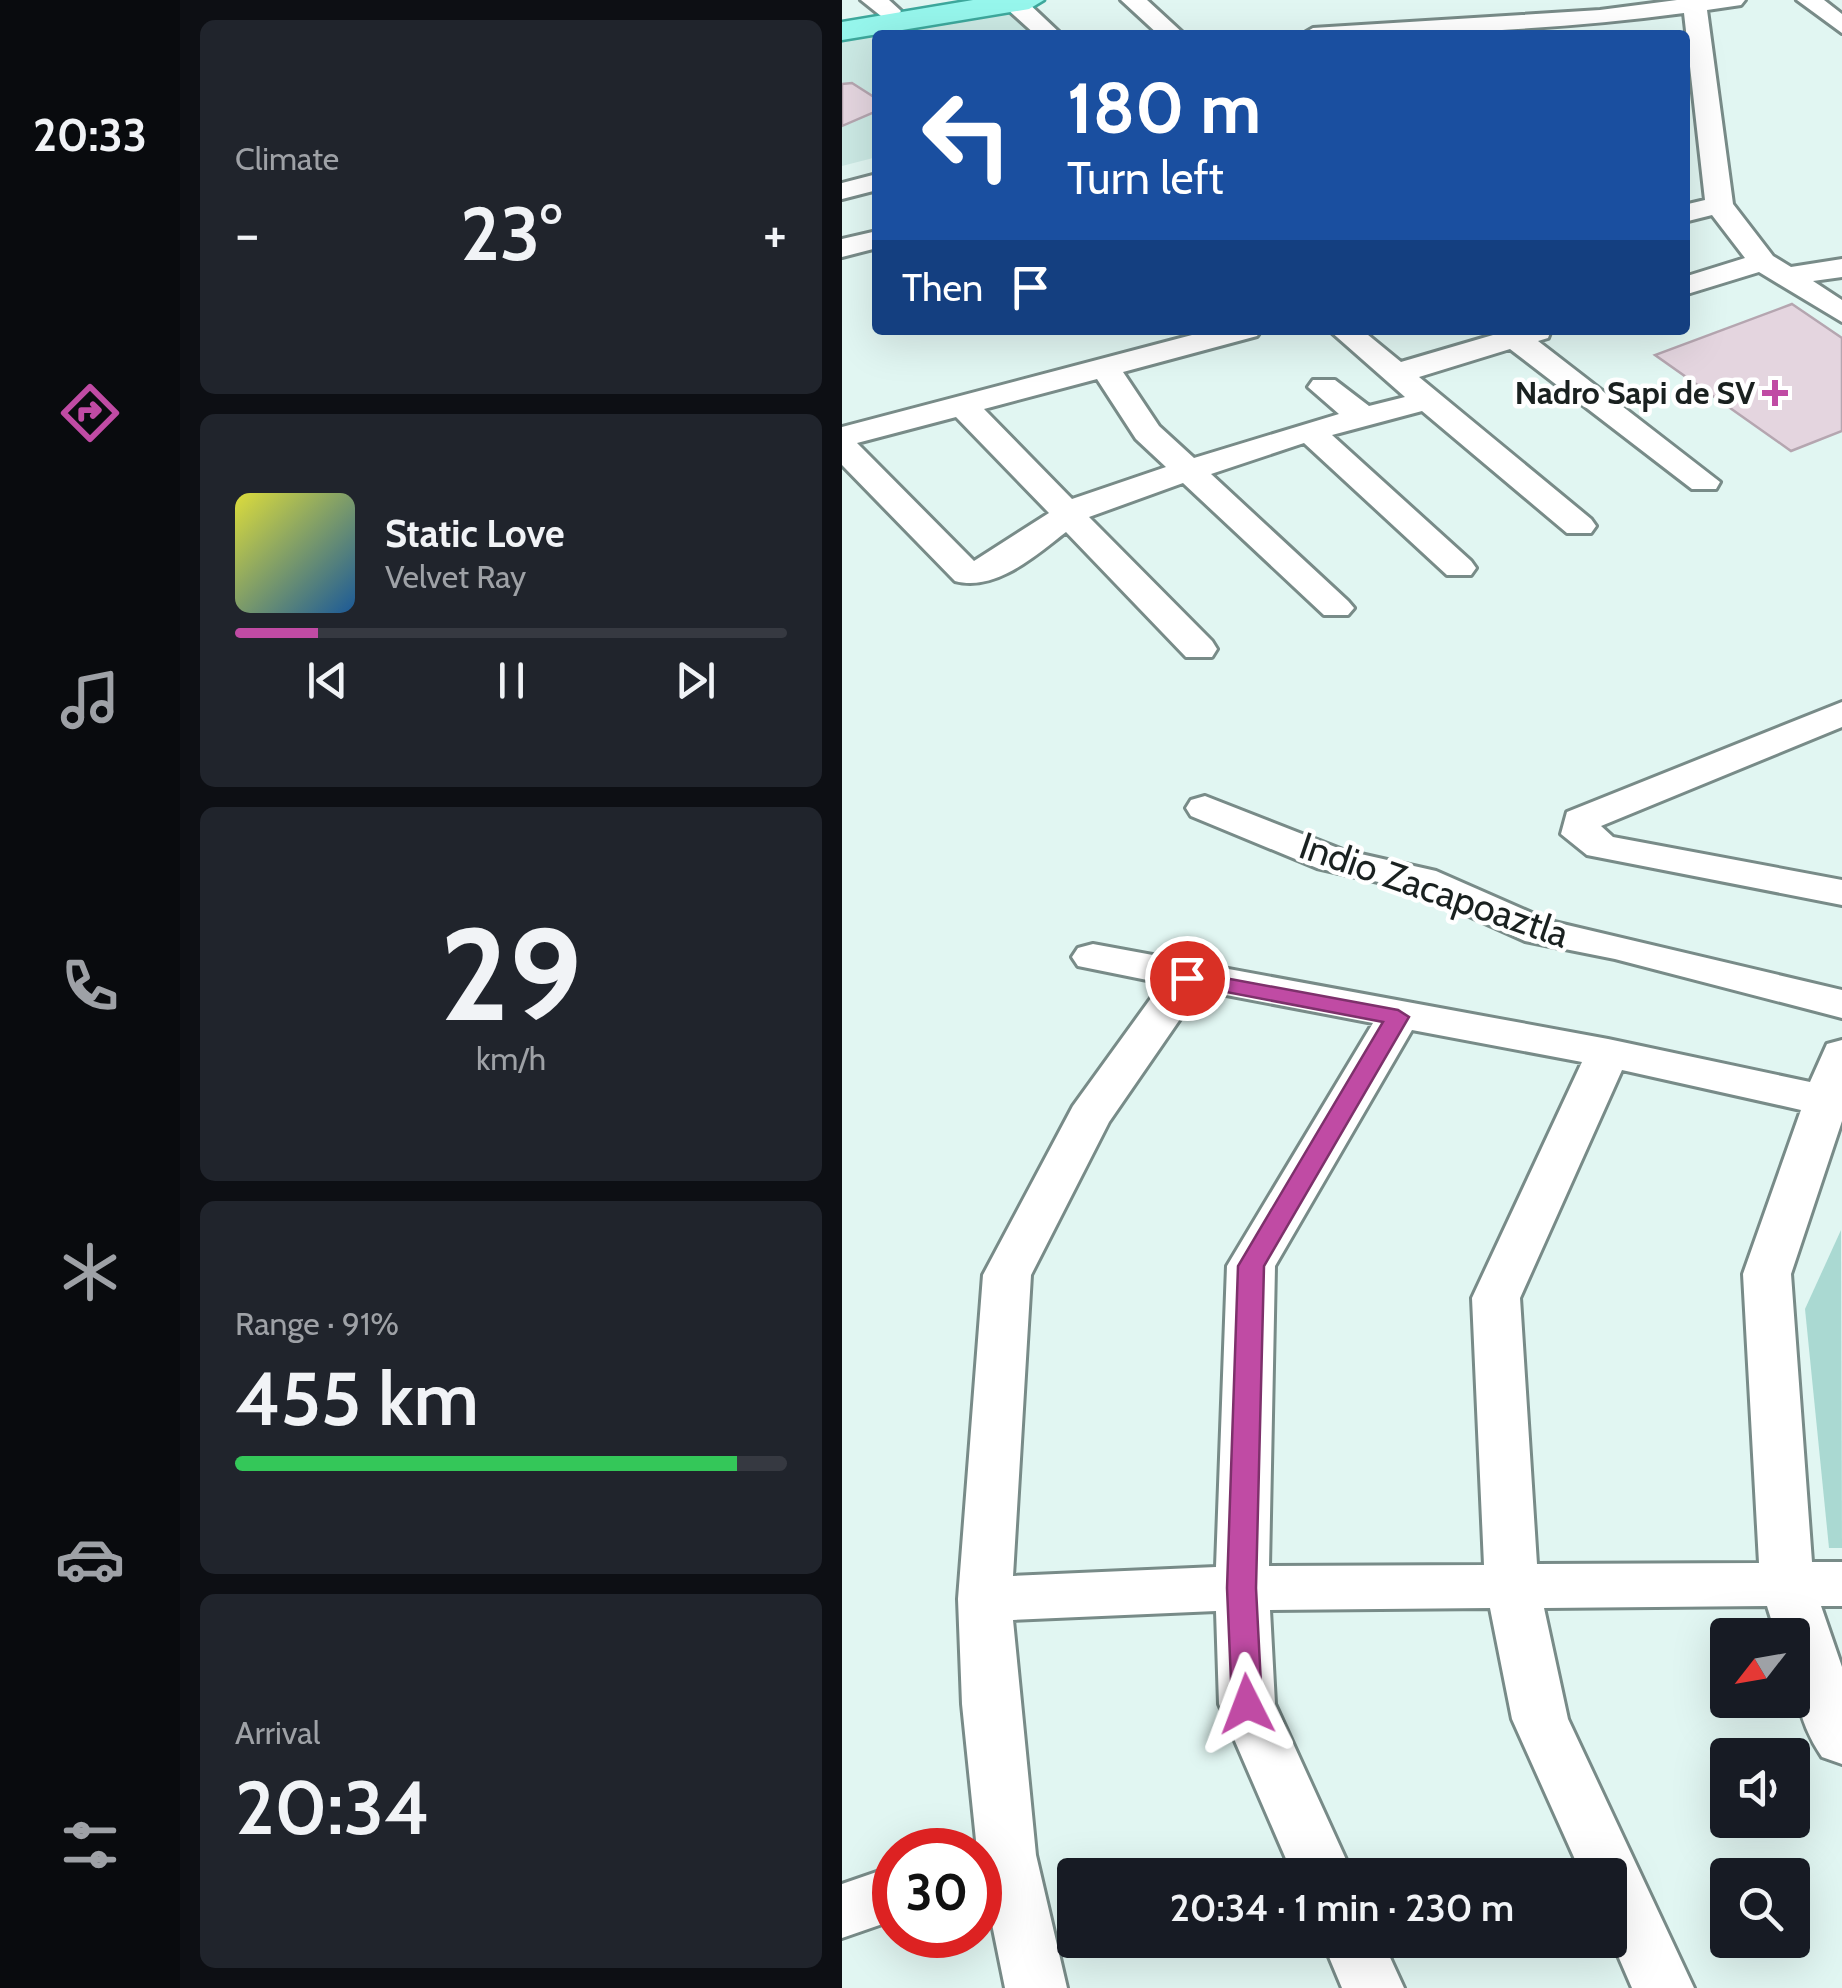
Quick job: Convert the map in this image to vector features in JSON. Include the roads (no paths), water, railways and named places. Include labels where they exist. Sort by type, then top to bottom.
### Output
[{"type":"main road","points":[[842,18],[881,5],[955,0]]},
{"type":"main road","points":[[842,31],[1022,1]]},
{"type":"street","points":[[1133,0],[1168,30]]},
{"type":"street","points":[[1448,0],[1483,29]]},
{"type":"street","points":[[1576,0],[1600,17]]},
{"type":"street","points":[[1455,30],[1733,0]]},
{"type":"street","points":[[1809,0],[1842,26]]},
{"type":"street","points":[[1022,1],[1046,30]]},
{"type":"street","points":[[1694,2],[1693,59],[1716,162],[1719,205],[1774,269],[1842,313]]},
{"type":"street","points":[[1690,161],[1716,162]]},
{"type":"street","points":[[842,191],[872,183]]},
{"type":"street","points":[[1690,212],[1719,205]]},
{"type":"street","points":[[842,248],[872,240]]},
{"type":"street","points":[[1690,285],[1774,269],[1842,268]]},
{"type":"street","points":[[842,437],[1227,335]]},
{"type":"street","points":[[1350,335],[1580,526]]},
{"type":"street","points":[[1398,373],[1515,335]]},
{"type":"street","points":[[1523,335],[1704,482]]},
{"type":"street","points":[[1105,367],[1147,432],[1336,608]]},
{"type":"street","points":[[1324,387],[1364,417]]},
{"type":"street","points":[[842,446],[967,574],[997,568],[1068,512],[1309,431],[1429,400]]},
{"type":"street","points":[[962,405],[1200,648]]},
{"type":"street","points":[[1309,431],[1459,568]]},
{"type":"street","points":[[1842,713],[1580,820],[1581,834],[1602,847],[1842,893]]},
{"type":"street","name":"Indio Zacapoaztla","points":[[1205,808],[1331,859],[1422,880],[1540,932],[1615,946],[1842,1004]]},
{"type":"street","points":[[1093,957],[1187,978],[1608,1054],[1833,1103]]},
{"type":"street","points":[[992,1828],[985,1600],[1008,1275],[1089,1117],[1187,978]]},
{"type":"street","points":[[1315,1858],[1247,1704],[1242,1588],[1251,1266],[1398,1017]]},
{"type":"street","points":[[1608,1054],[1496,1298],[1512,1586],[1540,1719],[1663,1988]]},
{"type":"street","points":[[1842,1054],[1833,1103],[1766,1274],[1786,1584],[1833,1727],[1842,1740]]},
{"type":"street","points":[[985,1600],[1242,1588],[1842,1584]]},
{"type":"street","points":[[1002,1887],[1036,1988]]},
{"type":"street","points":[[842,1912],[872,1902]]},
{"type":"street","points":[[1360,1958],[1374,1988]]},
{"type":"place","name":"Nadro Sapi de SV","points":[[1775,393]]}]
